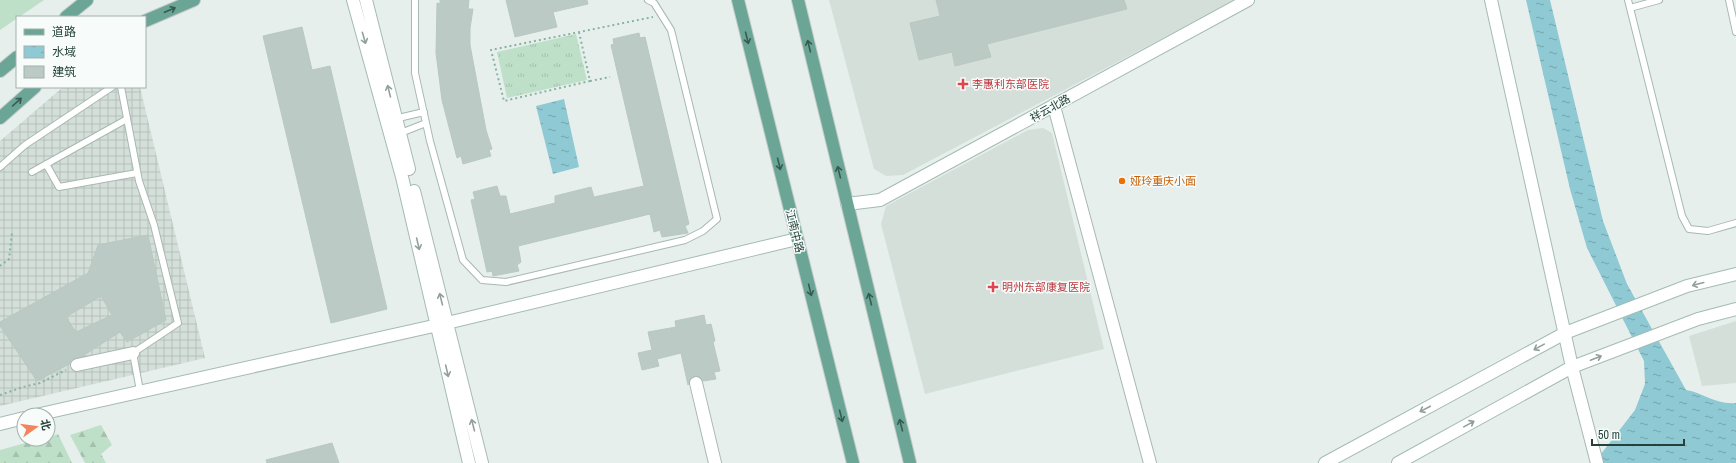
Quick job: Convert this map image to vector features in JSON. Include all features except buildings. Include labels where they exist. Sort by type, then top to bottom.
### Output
[{"type":"main road","points":[[67,16],[87,0]]},
{"type":"main road","points":[[146,21],[194,0]]},
{"type":"main road","name":"江南中路","points":[[738,0],[853,463]]},
{"type":"main road","points":[[798,0],[910,463]]},
{"type":"main road","points":[[0,70],[16,58]]},
{"type":"main road","points":[[0,118],[34,88]]},
{"type":"street","points":[[353,0],[396,136],[442,324],[482,463]]},
{"type":"street","points":[[366,0],[391,120]]},
{"type":"street","name":"祥云北路","points":[[847,204],[880,200],[1248,0]]},
{"type":"street","points":[[1491,0],[1572,367],[1597,463]]},
{"type":"street","points":[[1054,106],[1150,463]]},
{"type":"street","points":[[56,410],[140,390],[442,324],[797,239]]},
{"type":"street","points":[[1324,463],[1565,333],[1687,286],[1736,274]]},
{"type":"street","points":[[1398,463],[1572,367],[1698,319],[1736,309]]},
{"type":"street","points":[[442,324],[469,463]]},
{"type":"street","points":[[77,365],[133,353]]},
{"type":"street","points":[[696,383],[713,463]]},
{"type":"street","points":[[0,424],[16,420]]},
{"type":"lane","points":[[415,0],[415,72],[426,123],[463,260],[482,280],[506,282],[684,240],[702,231],[717,219],[671,30],[654,3],[648,0]]},
{"type":"lane","points":[[1628,0],[1682,216],[1689,229],[1708,231],[1736,223]]},
{"type":"lane","points":[[1630,8],[1659,0]]},
{"type":"lane","points":[[1729,0],[1736,32]]},
{"type":"lane","points":[[0,167],[25,146],[111,88]]},
{"type":"lane","points":[[120,88],[138,173],[154,226],[178,323],[133,353],[140,390]]},
{"type":"lane","points":[[391,120],[424,112]]},
{"type":"lane","points":[[32,172],[127,119]]},
{"type":"lane","points":[[396,136],[426,123]]},
{"type":"lane","points":[[46,164],[59,187],[138,173]]},
{"type":"path","points":[[610,77],[504,101],[491,50],[662,15]]},
{"type":"path","points":[[579,32],[590,81]]},
{"type":"path","points":[[0,266],[9,259],[12,233]]},
{"type":"path","points":[[0,395],[40,383],[77,365]]},
{"type":"shaded area","name":"李惠利东部医院","points":[[829,0],[1235,0],[903,175],[886,176],[874,169]]},
{"type":"shaded area","points":[[62,88],[140,88],[205,358],[0,406],[0,141]]},
{"type":"shaded area","name":"明州东部康复医院","points":[[1043,128],[1052,133],[1104,349],[925,394],[881,224],[886,206],[1028,130]]},
{"type":"shaded area","points":[[1736,321],[1736,383],[1702,386],[1689,336]]},
{"type":"green space","points":[[0,0],[44,0],[21,16],[16,16],[16,19],[0,30]]},
{"type":"green space","points":[[576,34],[587,80],[507,98],[497,52]]},
{"type":"green space","points":[[101,425],[112,445],[101,454],[106,463],[85,463],[70,435]]},
{"type":"green space","points":[[58,434],[72,463],[0,463],[0,450],[16,446],[16,447],[56,447],[56,435]]},
{"type":"water","points":[[1526,0],[1550,0],[1603,221],[1627,284],[1686,390],[1716,401],[1736,403],[1736,463],[1594,463],[1635,410],[1645,384],[1644,361],[1587,248],[1570,189]]},
{"type":"water","points":[[564,99],[579,167],[553,174],[536,106]]},
{"type":"place","name":"李惠利东部医院","points":[[963,84]]},
{"type":"place","name":"娅玲重庆小面","points":[[1122,181]]},
{"type":"place","name":"明州东部康复医院","points":[[993,287]]}]
